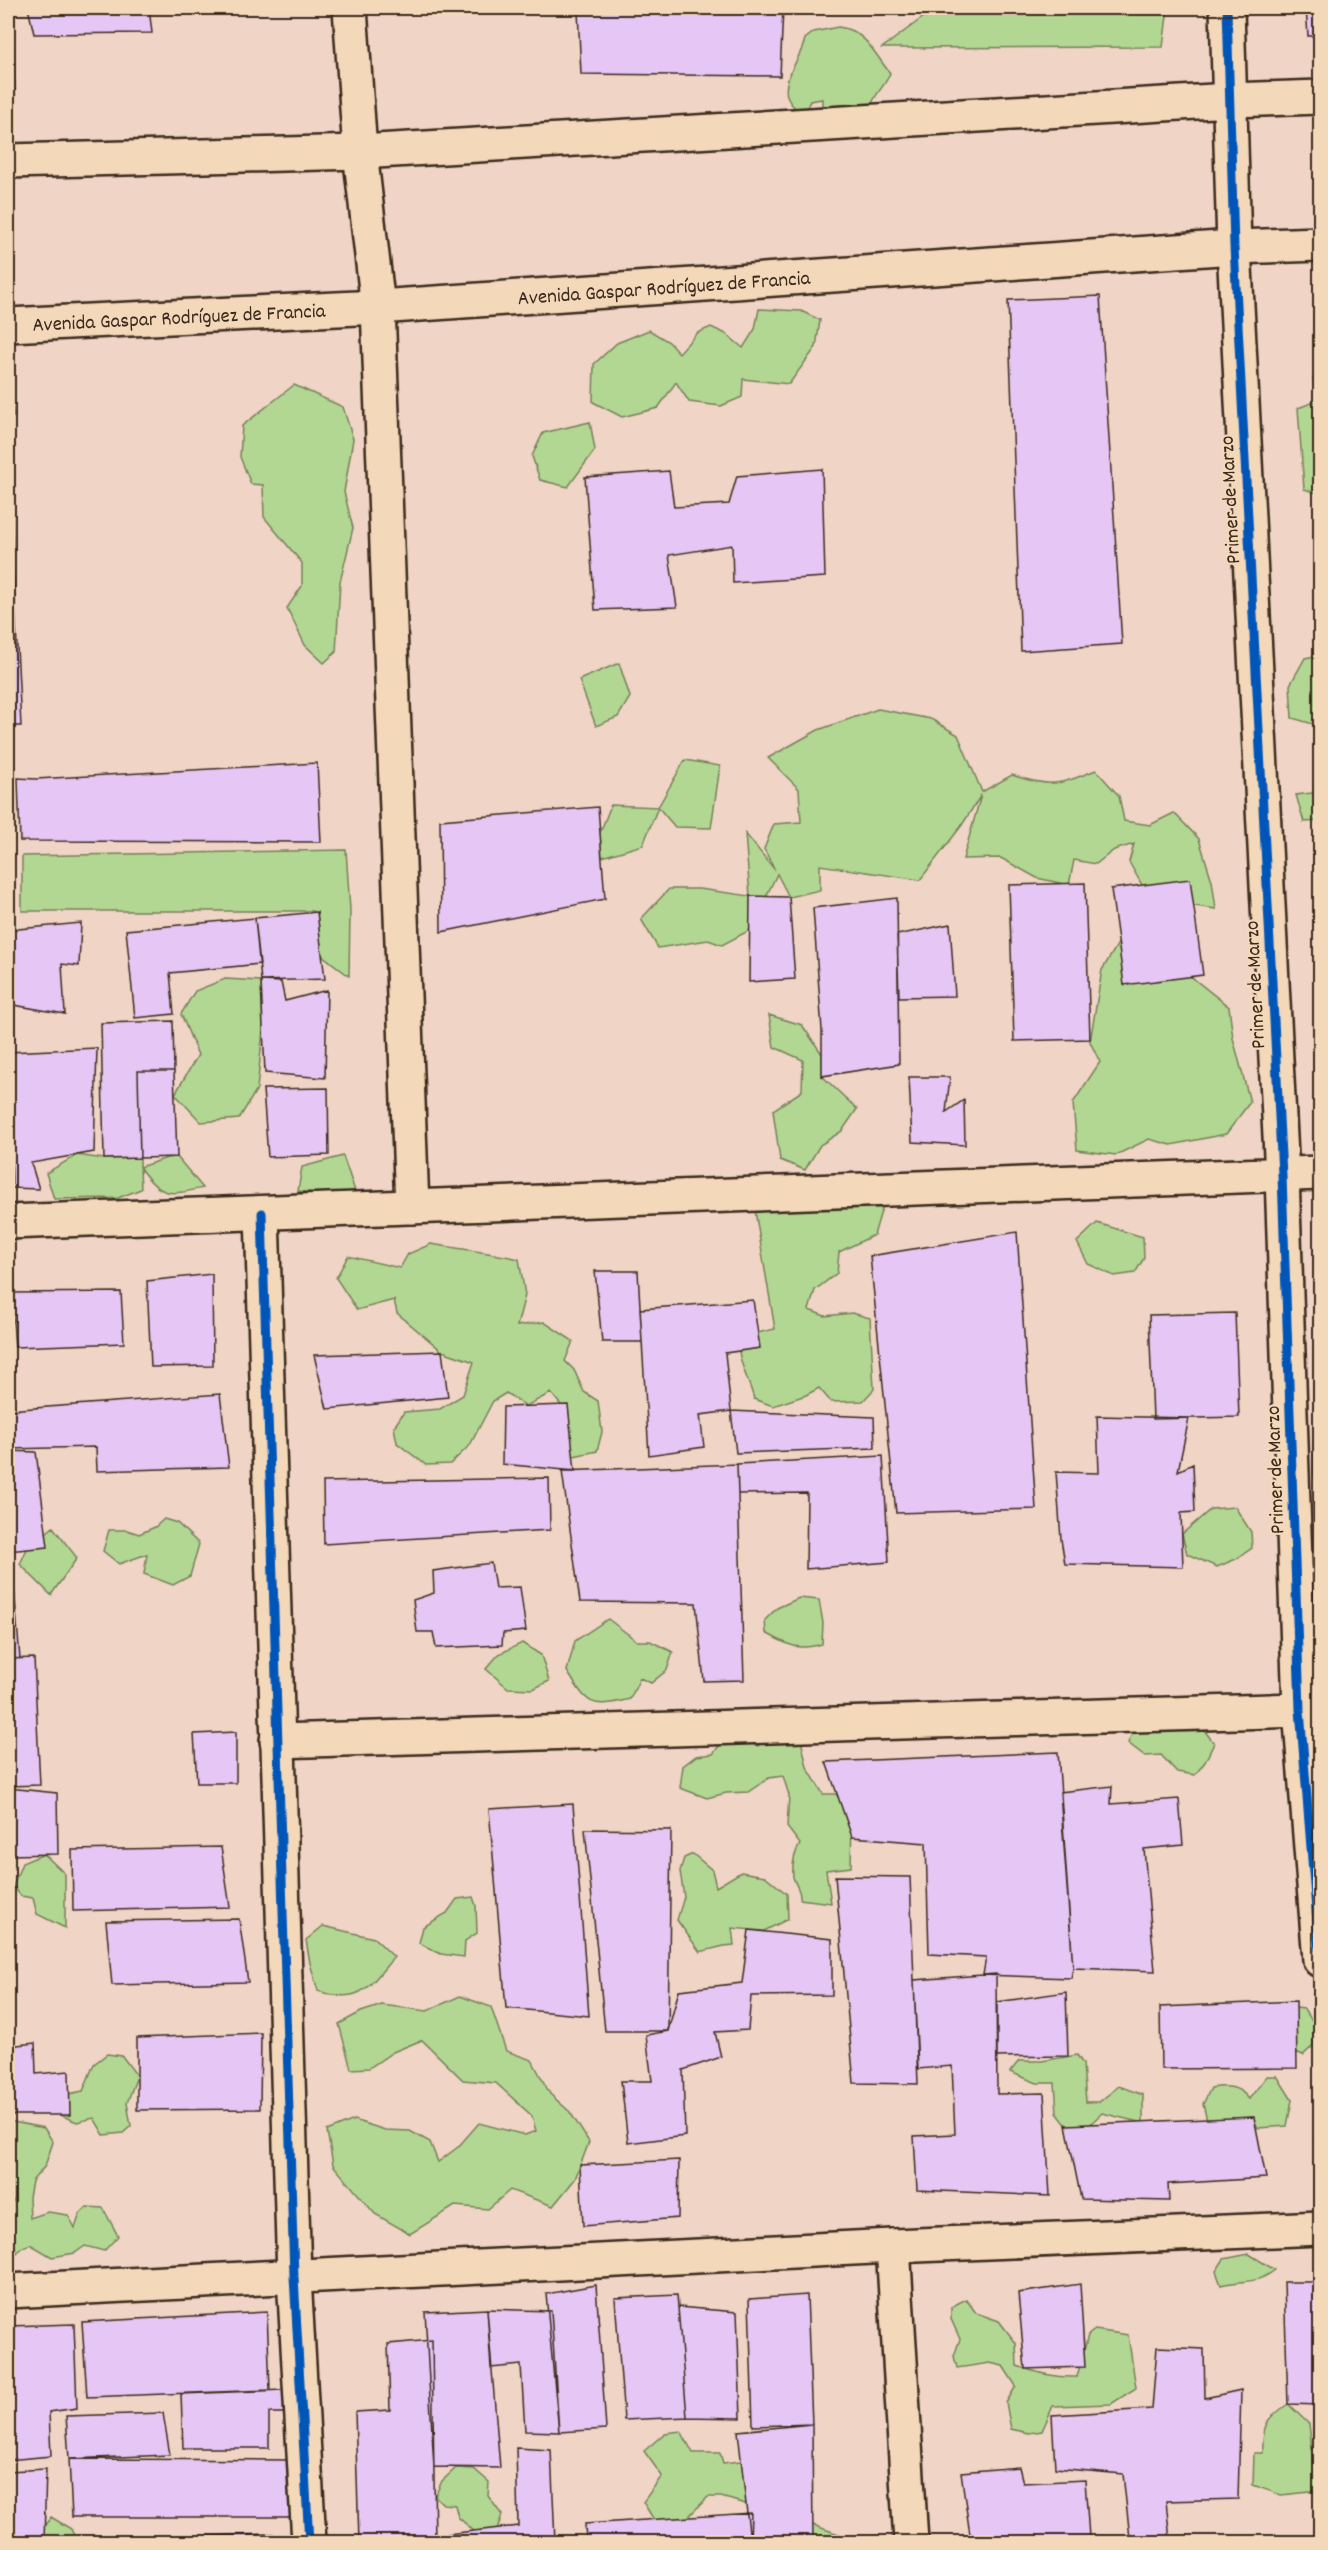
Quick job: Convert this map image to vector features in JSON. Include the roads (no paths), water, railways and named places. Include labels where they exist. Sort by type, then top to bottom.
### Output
[{"type":"street","points":[[350,8],[360,152],[378,307],[412,1207]]},
{"type":"street","name":"Primer de Marzo","points":[[1227,8],[1234,247],[1282,1175],[1300,1710],[1320,1960]]},
{"type":"street","points":[[8,161],[360,152],[1230,100],[1320,97]]},
{"type":"street","name":"Avenida Gaspar Rodríguez de Francia","points":[[8,324],[378,307],[1234,247],[1320,244]]},
{"type":"street","points":[[8,1222],[1320,1173]]},
{"type":"street","points":[[262,1213],[294,2277],[309,2542]]},
{"type":"street","points":[[277,1741],[1300,1710]]},
{"type":"street","points":[[8,2291],[893,2246],[1320,2228]]},
{"type":"street","points":[[893,2246],[911,2542]]}]
